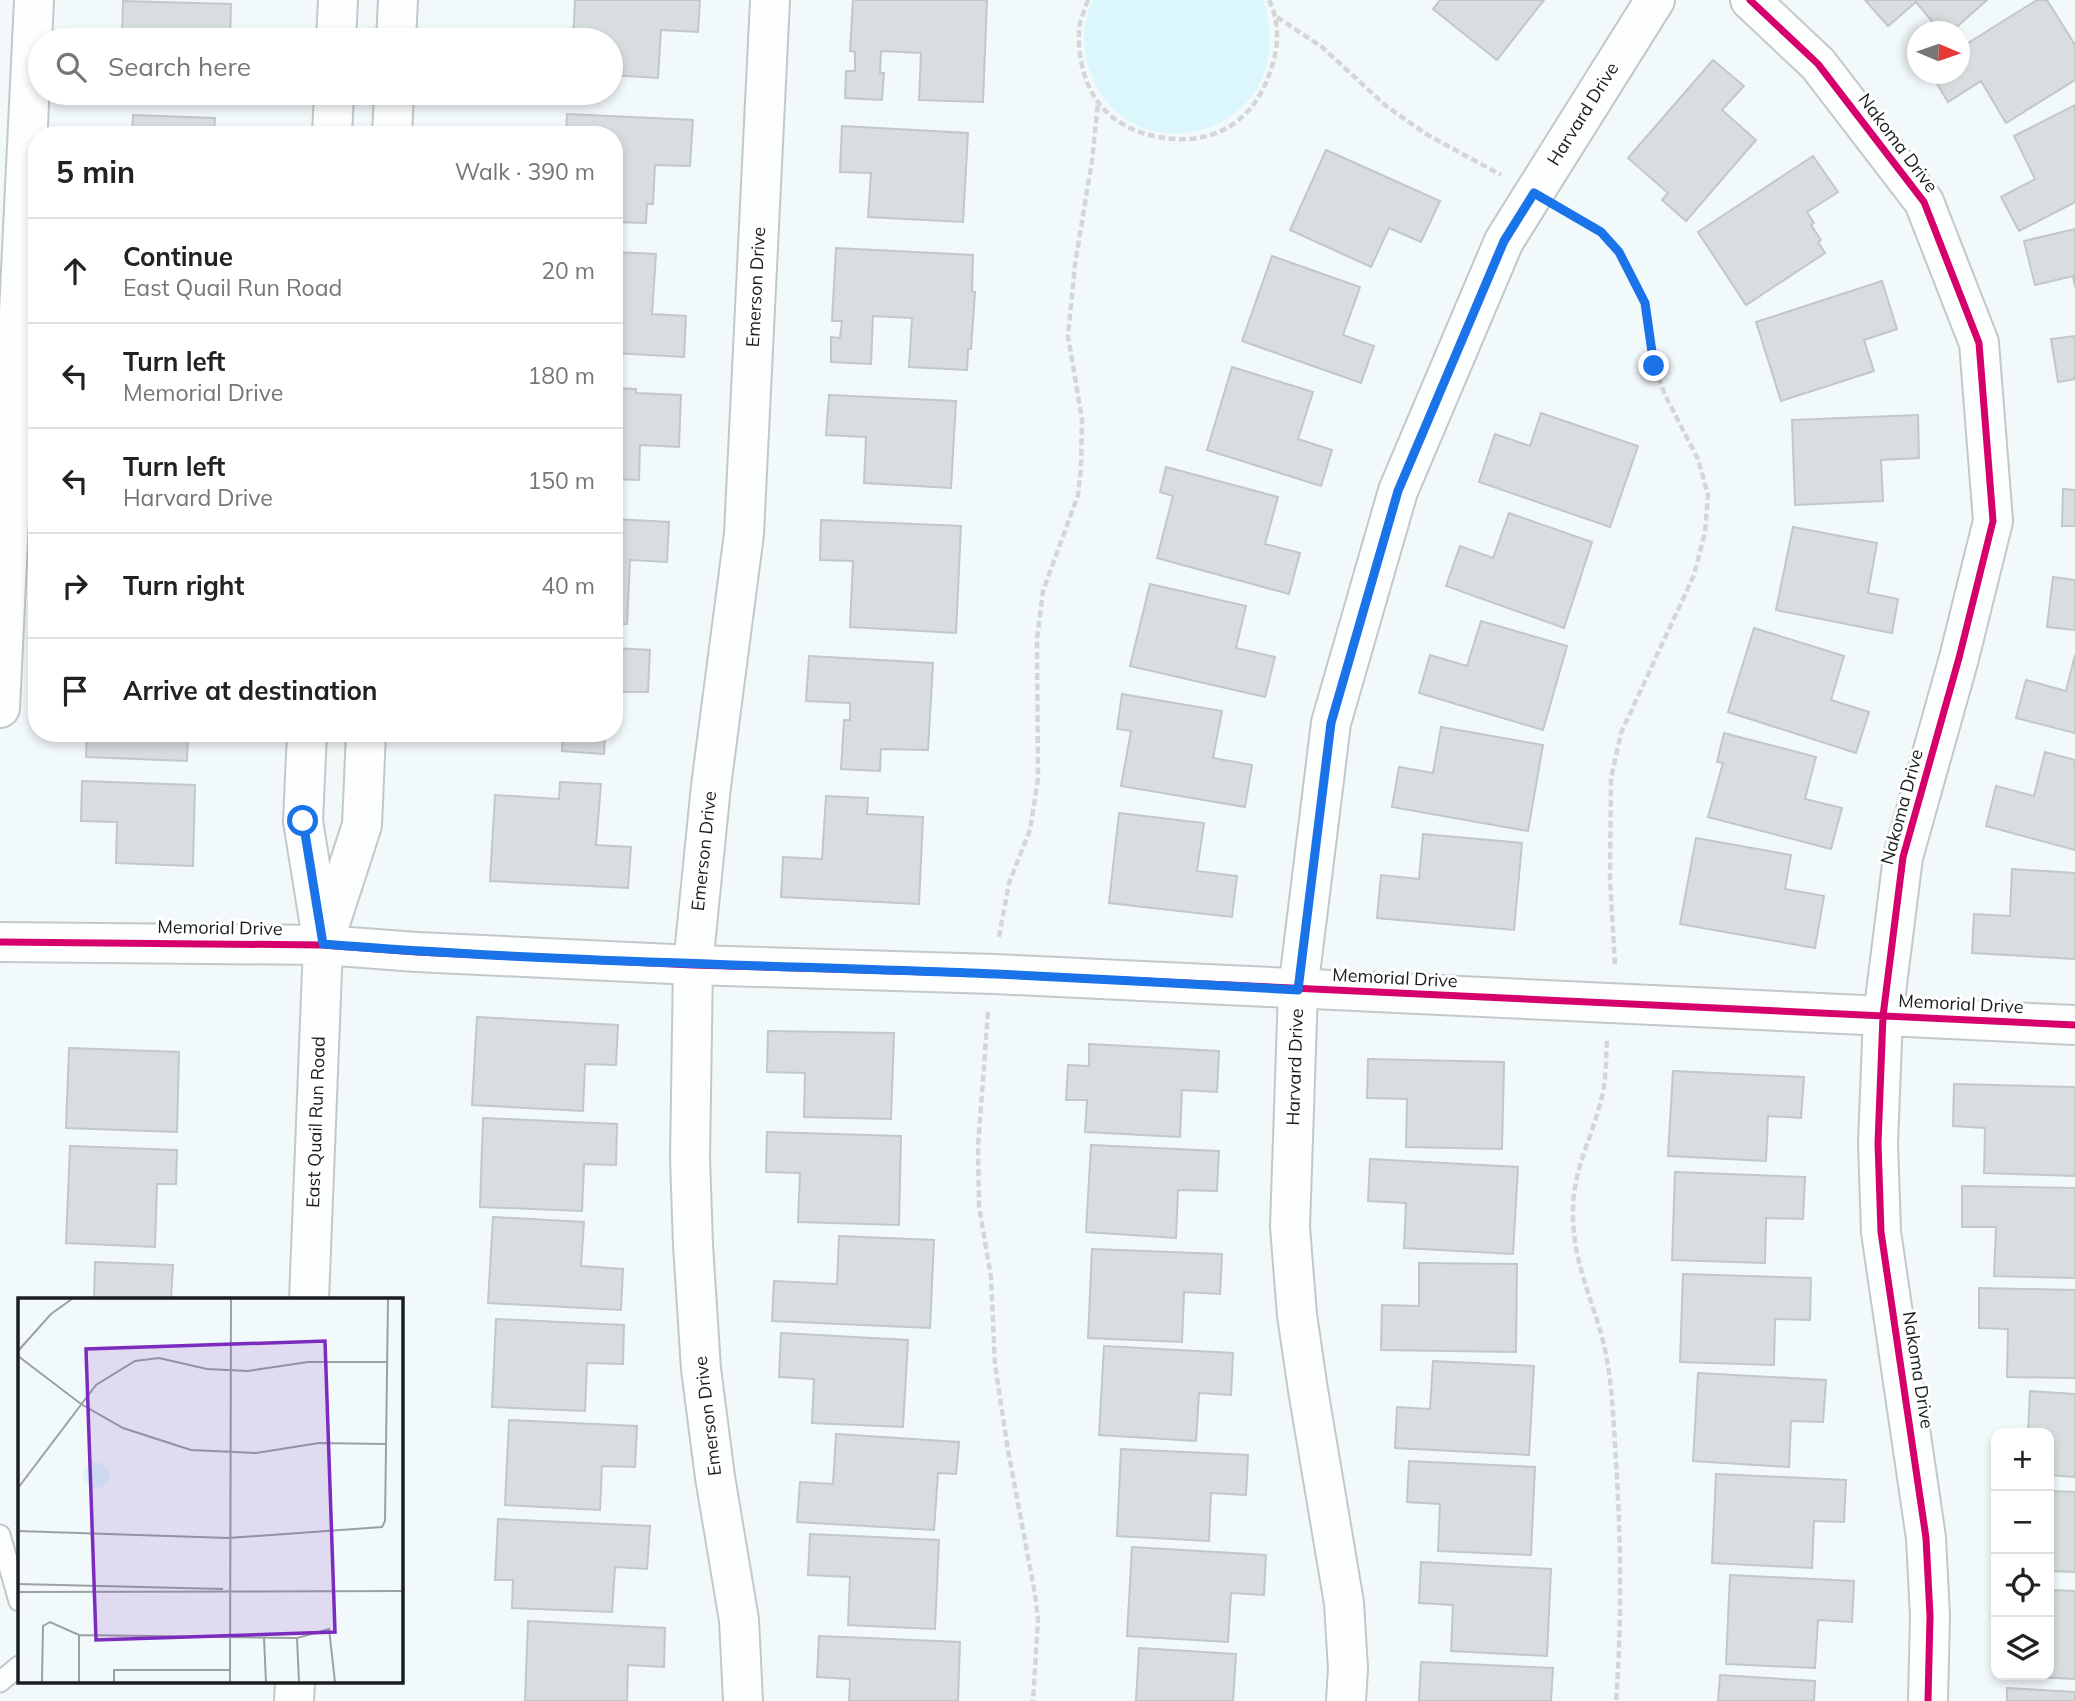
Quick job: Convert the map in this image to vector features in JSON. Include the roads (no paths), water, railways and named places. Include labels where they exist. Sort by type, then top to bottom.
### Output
[{"type":"street","points":[[33,28],[34,0]]},
{"type":"street","points":[[337,28],[338,0]]},
{"type":"street","points":[[397,28],[398,0]]},
{"type":"street","name":"Emerson Drive","points":[[743,1701],[739,1620],[701,1369],[690,1158],[693,965],[711,786],[744,534],[770,0]]},
{"type":"street","name":"Harvard Drive","points":[[1346,1701],[1347,1647],[1344,1603],[1297,1315],[1290,1181],[1298,990],[1331,723],[1398,491],[1504,241],[1655,0]]},
{"type":"street","name":"Nakoma Drive","points":[[1750,0],[1818,64],[1924,202],[1979,343],[1993,521],[1959,659],[1903,857],[1883,1016],[1878,1189],[1881,1232],[1926,1538],[1930,1616],[1928,1701]]},
{"type":"street","points":[[0,708],[29,105]]},
{"type":"street","points":[[332,126],[333,105]]},
{"type":"street","points":[[392,126],[393,105]]},
{"type":"street","name":"East Quail Run Road","points":[[307,742],[303,821],[323,944],[309,1298]]},
{"type":"street","name":"East Quail Run Road","points":[[323,944],[362,825],[366,742]]},
{"type":"street","name":"Memorial Drive","points":[[0,942],[323,944],[417,952],[693,965],[995,974],[2075,1026]]},
{"type":"lane","points":[[0,1535],[18,1598]]},
{"type":"lane","points":[[0,1682],[18,1667]]}]
